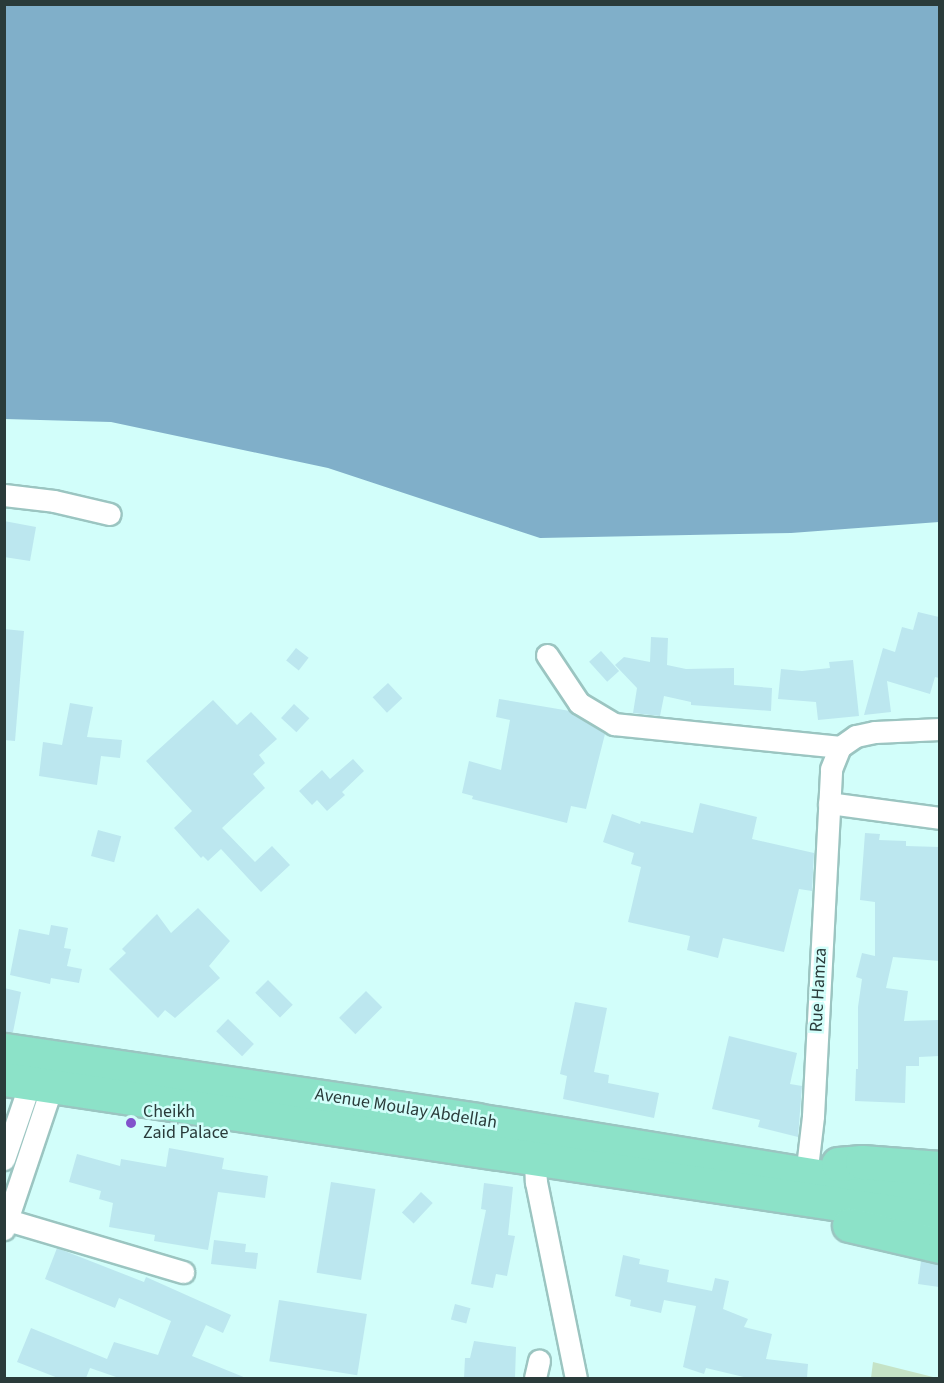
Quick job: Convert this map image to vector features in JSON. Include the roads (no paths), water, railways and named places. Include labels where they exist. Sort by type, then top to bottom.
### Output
[{"type":"main road","name":"Avenue Moulay Abdellah","points":[[4,1050],[488,1122],[939,1196]]},
{"type":"main road","name":"Avenue Moulay Abdellah","points":[[29,1083],[939,1219]]},
{"type":"main road","points":[[806,1176],[826,1165],[862,1162],[939,1168]]},
{"type":"main road","name":"Avenue Moulay Abdellah","points":[[770,1193],[808,1210],[856,1227],[939,1246]]},
{"type":"street","points":[[4,495],[54,501],[110,514]]},
{"type":"street","points":[[547,655],[579,704],[614,724],[840,747],[856,736],[875,732],[939,729]]},
{"type":"street","name":"Rue Hamza","points":[[806,1176],[813,1116],[831,769],[840,747]]},
{"type":"street","points":[[829,803],[939,818]]},
{"type":"street","points":[[4,1159],[29,1083]]},
{"type":"street","points":[[29,1083],[6,1223],[183,1272]]},
{"type":"street","points":[[535,1158],[536,1182],[576,1378]]},
{"type":"water","points":[[5,4],[939,5],[939,522],[791,533],[540,538],[328,468],[111,422],[5,419]]},
{"type":"place","name":"Cheikh Zaid Palace","points":[[131,1123]]}]
